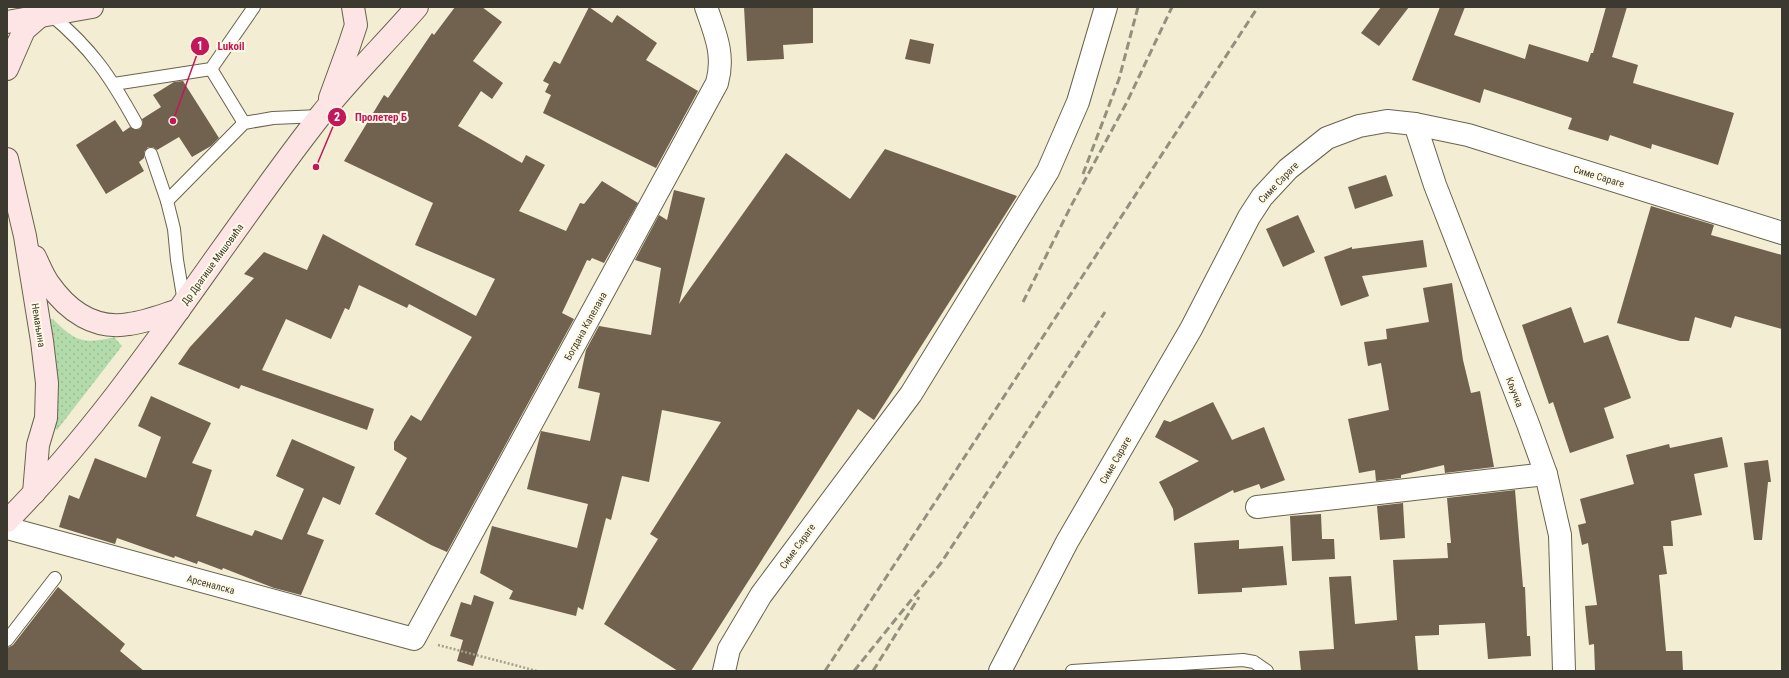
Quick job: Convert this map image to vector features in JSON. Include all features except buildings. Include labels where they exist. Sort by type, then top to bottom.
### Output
[{"type":"main road","points":[[7,22],[53,12],[92,7]]},
{"type":"main road","points":[[322,113],[354,32],[356,25],[353,7]]},
{"type":"main road","name":"Др Драгише Мишовића","points":[[7,521],[34,493],[92,423],[182,306],[322,113],[417,7]]},
{"type":"main road","points":[[7,69],[24,30],[53,12]]},
{"type":"main road","name":"Немањина","points":[[7,159],[25,236],[42,341],[47,383],[46,418],[38,445],[34,493]]},
{"type":"main road","points":[[25,236],[48,283],[67,306],[86,319],[107,326],[129,324],[182,306]]},
{"type":"street","name":"Богдана Капелана","points":[[414,638],[717,83],[721,70],[720,48],[706,7]]},
{"type":"street","name":"Симе Сараге","points":[[724,671],[729,649],[761,595],[910,394],[1048,171],[1078,102],[1106,7]]},
{"type":"street","name":"Симе Сараге","points":[[1000,671],[1067,542],[1191,329],[1248,217],[1262,197],[1288,169],[1327,138],[1359,126],[1387,121],[1415,124],[1468,134],[1782,233]]},
{"type":"street","name":"Кључка","points":[[1415,124],[1435,185],[1546,474],[1560,535],[1564,671]]},
{"type":"street","points":[[1257,507],[1546,474]]},
{"type":"street","name":"Арсеналска","points":[[7,528],[414,638]]},
{"type":"lane","points":[[114,84],[211,69],[254,7]]},
{"type":"lane","points":[[53,12],[96,57],[114,84],[136,123]]},
{"type":"lane","points":[[211,69],[244,123]]},
{"type":"lane","points":[[167,201],[244,123],[273,118],[322,113]]},
{"type":"lane","points":[[151,154],[167,201],[174,229],[182,306]]},
{"type":"lane","points":[[7,640],[55,578]]},
{"type":"lane","points":[[1072,671],[1243,660],[1254,662],[1267,671]]},
{"type":"path","points":[[414,638],[537,671]]},
{"type":"green space","points":[[53,319],[67,332],[80,339],[95,341],[114,337],[122,346],[57,430],[50,425],[44,320]]},
{"type":"railway","points":[[1083,174],[1119,79],[1138,7]]},
{"type":"railway","points":[[1023,302],[1071,206],[1127,102],[1172,7]]},
{"type":"railway","points":[[825,671],[1258,7]]},
{"type":"railway","points":[[854,671],[941,563],[1105,312]]},
{"type":"railway","points":[[873,671],[919,597]]},
{"type":"place","name":"Lukoil","points":[[173,121]]},
{"type":"place","name":"Пролетер Б","points":[[316,167]]}]
